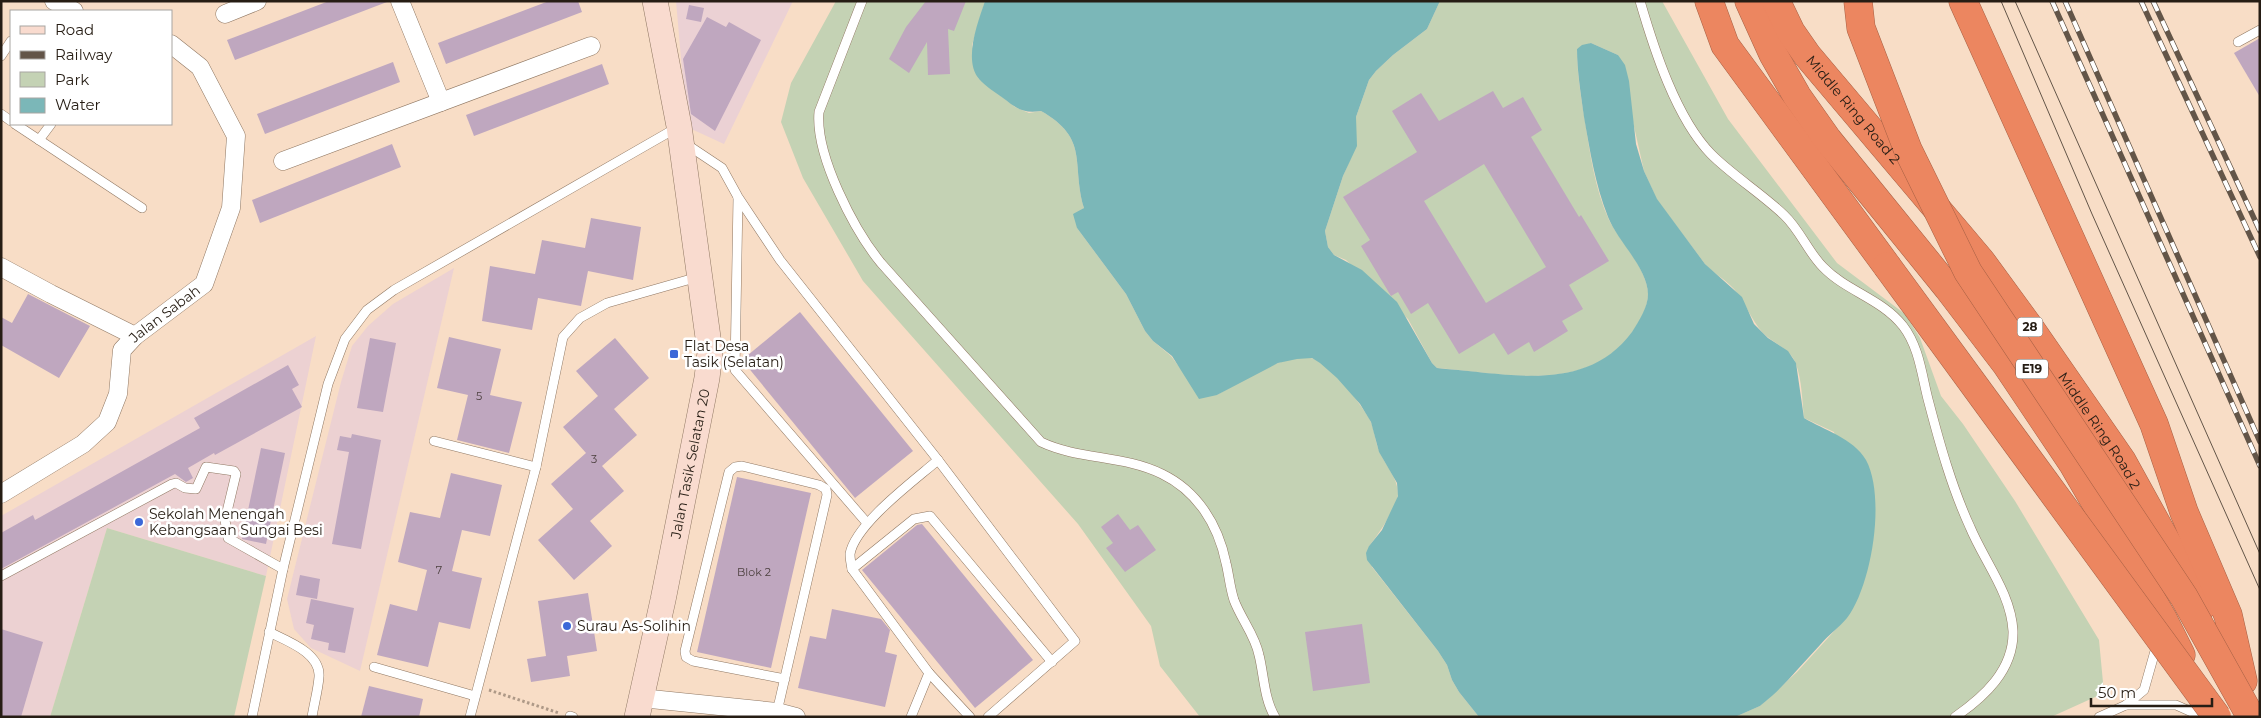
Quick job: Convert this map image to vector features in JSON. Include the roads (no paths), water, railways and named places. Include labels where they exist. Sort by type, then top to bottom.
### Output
[{"type":"highway","points":[[1709,1],[1725,45],[2217,717]]},
{"type":"highway","points":[[1749,1],[1773,54],[1797,96],[1828,140],[1948,288],[2006,364],[2073,464],[2163,620],[2212,717]]},
{"type":"highway","name":"Middle Ring Road 2","points":[[1776,1],[1791,32],[1807,55],[1981,261],[2030,328],[2116,453],[2243,681],[2258,717]]},
{"type":"highway","name":"E19","points":[[1858,1],[1861,28],[1908,150],[1968,272],[2184,597],[2251,717]]},
{"type":"highway","points":[[1963,1],[2154,424],[2184,512],[2228,615],[2243,681]]},
{"type":"street","points":[[54,1],[72,10]]},
{"type":"street","points":[[226,14],[257,1]]},
{"type":"street","points":[[400,1],[441,102]]},
{"type":"street","name":"Jalan Tasik Selatan 20","points":[[639,707],[663,600],[707,378],[710,352],[681,134],[655,1]]},
{"type":"street","name":"Jalan Sabah","points":[[1,494],[83,444],[107,422],[118,394],[122,350],[135,336],[204,284],[231,208],[236,136],[200,67],[172,45]]},
{"type":"street","points":[[283,160],[591,46]]},
{"type":"street","points":[[1,267],[135,336]]},
{"type":"street","points":[[639,707],[777,712],[796,717]]},
{"type":"lane","points":[[862,1],[819,112],[818,126],[825,155],[857,231],[880,263],[1041,442],[1069,452],[1146,467],[1178,484],[1195,498],[1210,519],[1219,538],[1226,561],[1231,592],[1256,644],[1268,701],[1275,717]]},
{"type":"lane","points":[[1640,1],[1677,100],[1689,127],[1699,140],[1726,168],[1786,217],[1823,267],[1893,314],[1914,342],[1937,434],[1969,526],[2003,593],[2010,612],[2013,632],[2010,651],[1994,685],[1974,704],[1955,717]]},
{"type":"lane","points":[[2238,42],[2260,30]]},
{"type":"lane","points":[[1,56],[10,42]]},
{"type":"lane","points":[[16,125],[142,208]]},
{"type":"lane","points":[[39,140],[50,125]]},
{"type":"lane","points":[[252,717],[283,569],[328,384],[345,339],[367,310],[394,290],[681,134],[722,168],[738,197],[780,260],[938,460],[1075,641],[988,717]]},
{"type":"lane","points":[[738,197],[735,370],[867,523]]},
{"type":"lane","points":[[470,717],[536,467],[563,337],[580,318],[607,303],[700,277]]},
{"type":"lane","points":[[434,442],[536,467]]},
{"type":"lane","points":[[938,460],[867,523],[856,539],[850,554],[852,569],[929,673],[970,717]]},
{"type":"lane","points":[[777,712],[827,495],[826,489],[819,485],[742,466],[735,467],[729,472],[685,651],[686,657],[784,679]]},
{"type":"lane","points":[[1,576],[172,484],[176,483],[185,488],[196,489],[206,467],[234,471],[236,474],[225,520],[228,538],[283,569]]},
{"type":"lane","points":[[852,569],[914,519],[930,516],[1052,662]]},
{"type":"lane","points":[[2100,717],[2126,705],[2144,690],[2163,620]]},
{"type":"lane","points":[[269,632],[294,644],[313,658],[319,675],[312,717]]},
{"type":"lane","points":[[374,667],[477,692]]},
{"type":"lane","points":[[911,717],[929,673]]},
{"type":"lane","points":[[2126,705],[2176,705],[2203,717]]},
{"type":"water","points":[[985,1],[1440,1],[1427,29],[1393,55],[1369,80],[1356,117],[1357,146],[1343,176],[1325,231],[1328,247],[1334,255],[1362,270],[1397,302],[1432,363],[1437,368],[1496,374],[1546,375],[1571,372],[1593,364],[1614,351],[1632,332],[1645,309],[1648,294],[1643,274],[1613,226],[1603,205],[1591,155],[1578,75],[1577,49],[1582,45],[1591,43],[1618,55],[1625,65],[1629,81],[1636,144],[1644,171],[1657,199],[1705,264],[1742,297],[1754,324],[1768,338],[1788,351],[1796,363],[1804,418],[1846,440],[1866,460],[1872,476],[1875,496],[1873,540],[1863,585],[1856,603],[1847,618],[1773,695],[1760,706],[1735,717],[1479,717],[1459,692],[1452,680],[1447,665],[1438,651],[1367,560],[1366,553],[1369,546],[1382,530],[1398,496],[1397,483],[1379,452],[1371,422],[1360,404],[1337,378],[1312,358],[1278,363],[1217,395],[1199,399],[1172,356],[1153,341],[1145,331],[1126,294],[1077,228],[1073,214],[1084,208],[1080,192],[1076,153],[1073,142],[1067,132],[1056,121],[1041,111],[1024,111],[1012,105],[984,84],[974,71],[972,62],[973,41]]},
{"type":"tram line","points":[[2001,1],[2092,214],[2260,590]]},
{"type":"tram line","points":[[2015,1],[2260,554]]},
{"type":"railway","points":[[2052,1],[2260,466]]},
{"type":"railway","points":[[2065,1],[2260,442]]},
{"type":"railway","points":[[2141,1],[2260,257]]},
{"type":"railway","points":[[2153,1],[2260,231]]},
{"type":"place","name":"Flat Desa Tasik (Selatan)","points":[[674,354]]},
{"type":"place","name":"Sekolah Menengah Kebangsaan Sungai Besi","points":[[139,522]]},
{"type":"place","name":"Surau As-Solihin","points":[[567,626]]}]
